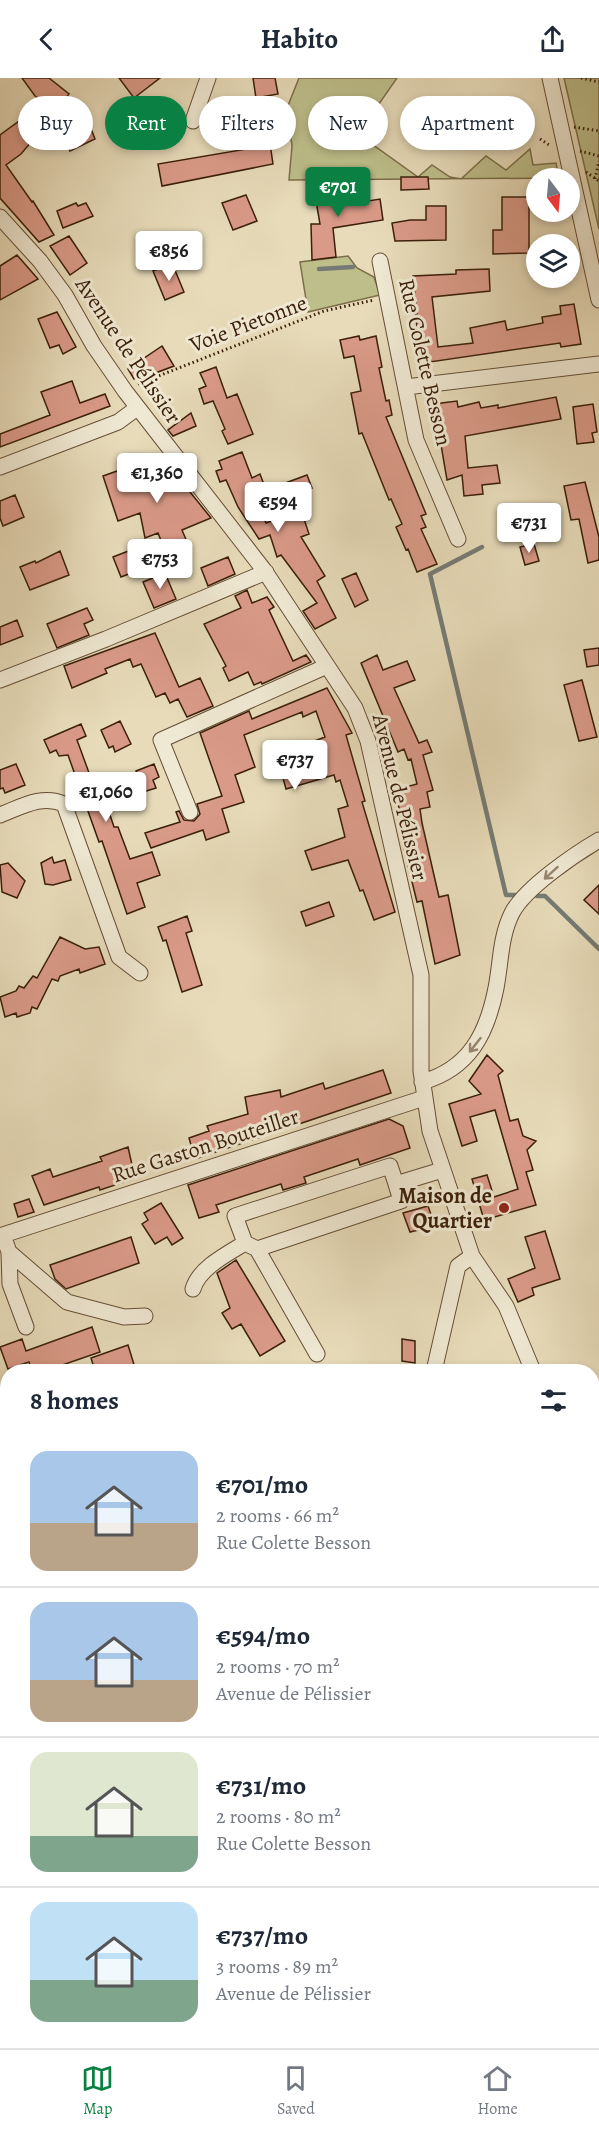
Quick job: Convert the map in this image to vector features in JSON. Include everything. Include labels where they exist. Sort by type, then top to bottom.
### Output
[{"type":"street","points":[[193,121],[208,78]]},
{"type":"street","points":[[550,78],[599,300]]},
{"type":"street","name":"Avenue de Pélissier","points":[[0,217],[40,261],[65,295],[94,346],[137,408],[266,572],[355,708],[368,741],[421,975],[422,1082],[442,1170],[472,1256],[506,1306],[530,1364]]},
{"type":"street","name":"Rue Colette Besson","points":[[380,261],[416,440],[458,539]]},
{"type":"street","points":[[406,387],[599,364]]},
{"type":"street","points":[[0,467],[118,422],[137,408]]},
{"type":"street","points":[[0,680],[106,639],[266,572]]},
{"type":"street","points":[[190,812],[161,740],[327,666]]},
{"type":"street","points":[[0,815],[43,800],[52,799],[64,804],[119,957],[140,973]]},
{"type":"street","points":[[422,1082],[441,1077],[458,1067],[483,1034],[496,989],[503,936],[513,911],[571,856],[599,840]]},
{"type":"street","name":"Rue Gaston Bouteiller","points":[[2,1236],[424,1098]]},
{"type":"street","points":[[193,1288],[195,1280],[216,1262],[251,1246],[401,1201],[390,1166],[235,1216],[251,1246],[317,1354]]},
{"type":"street","points":[[396,1184],[442,1170]]},
{"type":"street","points":[[2,1236],[9,1252],[10,1284],[26,1327]]},
{"type":"street","points":[[9,1252],[67,1302],[124,1317],[145,1316]]},
{"type":"street","points":[[436,1364],[458,1266],[472,1256]]},
{"type":"path","points":[[581,78],[599,82]]},
{"type":"path","points":[[573,126],[599,131]]},
{"type":"path","points":[[578,151],[599,156]]},
{"type":"path","points":[[597,177],[599,162]]},
{"type":"path","name":"Voie Pietonne","points":[[125,391],[324,311],[387,297]]},
{"type":"green space","points":[[299,78],[397,78],[384,96],[308,96],[308,150],[380,150],[418,177],[432,165],[450,177],[460,179],[289,180],[292,150],[296,150],[296,96],[292,96]]},
{"type":"green space","points":[[564,78],[599,78],[599,229]]},
{"type":"green space","points":[[529,150],[533,165],[556,163],[557,168],[526,168],[526,178],[461,179],[486,156],[506,170]]},
{"type":"green space","points":[[348,256],[357,268],[374,277],[380,295],[308,312],[300,262]]},
{"type":"building","points":[[22,78],[49,78],[69,94],[67,96],[35,96]]},
{"type":"building","points":[[119,78],[160,78],[137,96],[132,96]]},
{"type":"building","points":[[253,78],[275,78],[278,94],[256,96]]},
{"type":"building","points":[[18,122],[18,150],[24,150],[6,165],[33,201],[54,235],[39,242],[0,198],[0,135]]},
{"type":"building","points":[[241,150],[271,150],[273,164],[162,186],[158,164]]},
{"type":"building","points":[[401,177],[428,177],[429,189],[401,190]]},
{"type":"building","points":[[346,184],[350,204],[380,199],[383,220],[333,228],[336,257],[312,260],[311,224],[320,224],[314,189]]},
{"type":"building","points":[[246,195],[257,221],[233,230],[222,203]]},
{"type":"building","points":[[502,197],[526,197],[526,222],[529,222],[529,234],[526,234],[526,253],[493,254],[493,230],[502,230]]},
{"type":"building","points":[[76,203],[78,206],[86,203],[93,216],[63,228],[57,211]]},
{"type":"building","points":[[426,206],[446,206],[446,240],[395,241],[392,223],[426,220]]},
{"type":"building","points":[[69,236],[87,263],[70,275],[50,246]]},
{"type":"building","points":[[17,255],[38,279],[0,300],[0,266]]},
{"type":"building","points":[[172,263],[184,292],[165,300],[153,271]]},
{"type":"building","points":[[489,269],[490,291],[432,297],[438,347],[473,343],[470,328],[505,321],[507,330],[543,323],[542,317],[561,314],[560,306],[574,304],[581,344],[561,347],[560,343],[423,363],[415,314],[417,314],[413,276],[456,274],[456,270]]},
{"type":"building","points":[[57,312],[76,347],[63,354],[59,345],[50,348],[38,319]]},
{"type":"building","points":[[359,336],[360,340],[376,336],[382,367],[379,368],[386,401],[389,400],[392,415],[386,417],[426,514],[421,516],[426,527],[421,529],[437,564],[417,572],[396,527],[402,524],[391,499],[389,500],[362,433],[359,434],[351,393],[361,391],[354,356],[344,358],[340,340]]},
{"type":"building","points":[[162,346],[174,366],[150,375],[147,371],[134,379],[128,369]]},
{"type":"building","points":[[216,367],[227,398],[237,394],[253,434],[228,444],[222,431],[225,429],[213,401],[204,404],[199,389],[206,386],[200,373]]},
{"type":"building","points":[[72,381],[80,403],[105,394],[110,406],[0,447],[0,434],[50,415],[41,392]]},
{"type":"building","points":[[556,397],[561,419],[465,436],[468,468],[497,465],[500,483],[482,485],[483,494],[464,496],[462,475],[447,480],[434,404],[457,401],[458,407],[479,402],[481,408],[498,405],[498,408]]},
{"type":"building","points":[[593,404],[597,432],[592,433],[594,442],[577,444],[573,407]]},
{"type":"building","points":[[191,413],[196,426],[173,436],[168,430]]},
{"type":"building","points":[[242,452],[252,478],[260,474],[268,495],[257,500],[266,523],[301,510],[309,534],[301,537],[325,576],[317,581],[336,618],[315,629],[303,611],[317,603],[281,555],[277,557],[270,535],[259,539],[238,507],[226,480],[220,482],[216,471],[222,469],[219,461]]},
{"type":"building","points":[[165,461],[211,518],[182,530],[190,549],[168,558],[158,533],[145,538],[140,513],[118,521],[103,476],[117,471],[120,478]]},
{"type":"building","points":[[307,475],[312,488],[286,498],[280,485]]},
{"type":"building","points":[[585,482],[599,537],[599,560],[588,563],[579,519],[571,520],[564,486]]},
{"type":"building","points":[[15,495],[24,517],[3,526],[0,518],[0,501]]},
{"type":"building","points":[[534,544],[539,561],[525,565],[520,547]]},
{"type":"building","points":[[131,550],[139,570],[121,577],[113,557]]},
{"type":"building","points":[[60,551],[69,575],[30,590],[20,567],[35,561],[36,563]]},
{"type":"building","points":[[228,557],[235,574],[208,586],[201,568]]},
{"type":"building","points":[[165,573],[176,599],[154,608],[143,582]]},
{"type":"building","points":[[356,573],[368,600],[355,607],[342,579]]},
{"type":"building","points":[[247,590],[252,603],[267,597],[274,607],[269,610],[293,661],[306,655],[311,662],[262,684],[261,682],[254,685],[248,672],[229,681],[223,668],[226,666],[204,624],[241,608],[235,596]]},
{"type":"building","points":[[87,608],[93,620],[84,624],[89,635],[57,648],[47,624]]},
{"type":"building","points":[[17,620],[23,636],[0,645],[0,627]]},
{"type":"building","points":[[155,633],[179,687],[200,678],[213,706],[187,717],[178,699],[170,703],[165,693],[156,697],[141,664],[133,667],[130,659],[105,669],[107,673],[72,688],[64,666]]},
{"type":"building","points":[[599,648],[599,665],[587,667],[584,650]]},
{"type":"building","points":[[377,655],[383,670],[407,661],[415,680],[394,688],[419,743],[427,740],[432,752],[423,755],[433,790],[427,792],[430,807],[420,809],[439,897],[448,895],[460,955],[435,964],[422,901],[417,902],[402,841],[406,840],[395,790],[417,784],[411,759],[408,760],[404,749],[398,752],[361,663]]},
{"type":"building","points":[[582,680],[597,737],[579,741],[564,685]]},
{"type":"building","points":[[327,688],[352,733],[346,735],[365,801],[362,802],[395,912],[374,920],[363,890],[360,891],[348,860],[312,870],[305,851],[345,837],[338,809],[348,806],[340,780],[336,782],[334,775],[286,789],[282,774],[296,770],[291,754],[313,746],[312,742],[325,737],[316,711],[303,717],[302,712],[244,735],[255,767],[235,775],[244,802],[222,809],[229,832],[206,840],[203,830],[151,848],[145,833],[180,822],[176,812],[179,811],[184,820],[194,821],[200,814],[197,804],[222,796],[200,733],[249,711],[252,719]]},
{"type":"building","points":[[120,721],[131,744],[115,752],[113,746],[109,748],[101,730]]},
{"type":"building","points":[[81,724],[86,736],[77,740],[92,781],[101,778],[106,790],[102,791],[114,827],[118,827],[130,859],[152,852],[160,875],[137,883],[145,907],[127,914],[102,841],[99,842],[68,755],[59,756],[56,750],[50,753],[44,740]]},
{"type":"building","points":[[16,764],[25,785],[5,793],[3,788],[0,789],[0,770]]},
{"type":"building","points":[[154,764],[159,777],[153,780],[156,788],[143,792],[136,771]]},
{"type":"building","points":[[52,857],[54,863],[65,860],[71,880],[53,885],[45,884],[41,863]]},
{"type":"building","points":[[8,863],[25,881],[17,898],[2,892],[0,865]]},
{"type":"building","points":[[599,885],[599,914],[584,900]]},
{"type":"building","points":[[329,902],[334,916],[306,926],[301,912]]},
{"type":"building","points":[[187,916],[192,931],[186,933],[202,985],[182,992],[166,940],[163,941],[158,927]]},
{"type":"building","points":[[60,937],[85,949],[99,947],[105,964],[80,973],[79,969],[60,976],[58,981],[52,979],[37,1009],[32,1007],[30,1013],[17,1017],[16,1013],[5,1017],[0,997],[16,991],[19,986],[24,988],[33,976],[37,978]]},
{"type":"building","points":[[487,1055],[503,1071],[498,1075],[510,1121],[518,1119],[523,1136],[536,1141],[527,1150],[533,1170],[526,1172],[536,1205],[484,1220],[472,1179],[487,1175],[494,1197],[518,1189],[495,1110],[470,1117],[477,1141],[462,1146],[449,1104],[481,1094],[469,1081]]},
{"type":"building","points":[[383,1070],[391,1093],[195,1159],[189,1138],[209,1131],[207,1126],[248,1114],[245,1097],[280,1090],[281,1097],[323,1083],[325,1089]]},
{"type":"building","points":[[389,1119],[403,1126],[410,1148],[360,1165],[358,1159],[304,1177],[306,1183],[283,1190],[281,1184],[216,1205],[219,1212],[199,1218],[188,1185]]},
{"type":"building","points":[[128,1147],[135,1178],[44,1205],[32,1176],[50,1169],[53,1177],[102,1161],[100,1157]]},
{"type":"building","points":[[29,1199],[34,1212],[18,1217],[14,1204]]},
{"type":"building","points":[[161,1203],[183,1238],[172,1245],[167,1237],[155,1244],[142,1224],[148,1220],[144,1213]]},
{"type":"building","points":[[428,1206],[435,1226],[410,1232],[403,1213]]},
{"type":"building","points":[[545,1231],[560,1279],[532,1288],[534,1295],[518,1302],[508,1279],[535,1268],[525,1237]]},
{"type":"building","points":[[131,1237],[139,1263],[66,1289],[55,1279],[50,1265]]},
{"type":"building","points":[[236,1260],[285,1341],[260,1356],[241,1324],[232,1329],[222,1313],[230,1308],[217,1273]]},
{"type":"building","points":[[92,1327],[100,1352],[65,1364],[30,1364],[29,1362],[6,1364],[0,1347],[22,1339],[26,1351]]},
{"type":"building","points":[[402,1339],[415,1341],[415,1363],[402,1361]]},
{"type":"building","points":[[128,1345],[134,1364],[93,1364],[91,1358]]},
{"type":"waterway","points":[[319,269],[353,267]]},
{"type":"waterway","points":[[482,547],[430,574],[506,895],[517,895]]},
{"type":"waterway","points":[[537,896],[545,896],[599,949]]},
{"type":"place","name":"Maison de Quartier","points":[[504,1208]]}]
